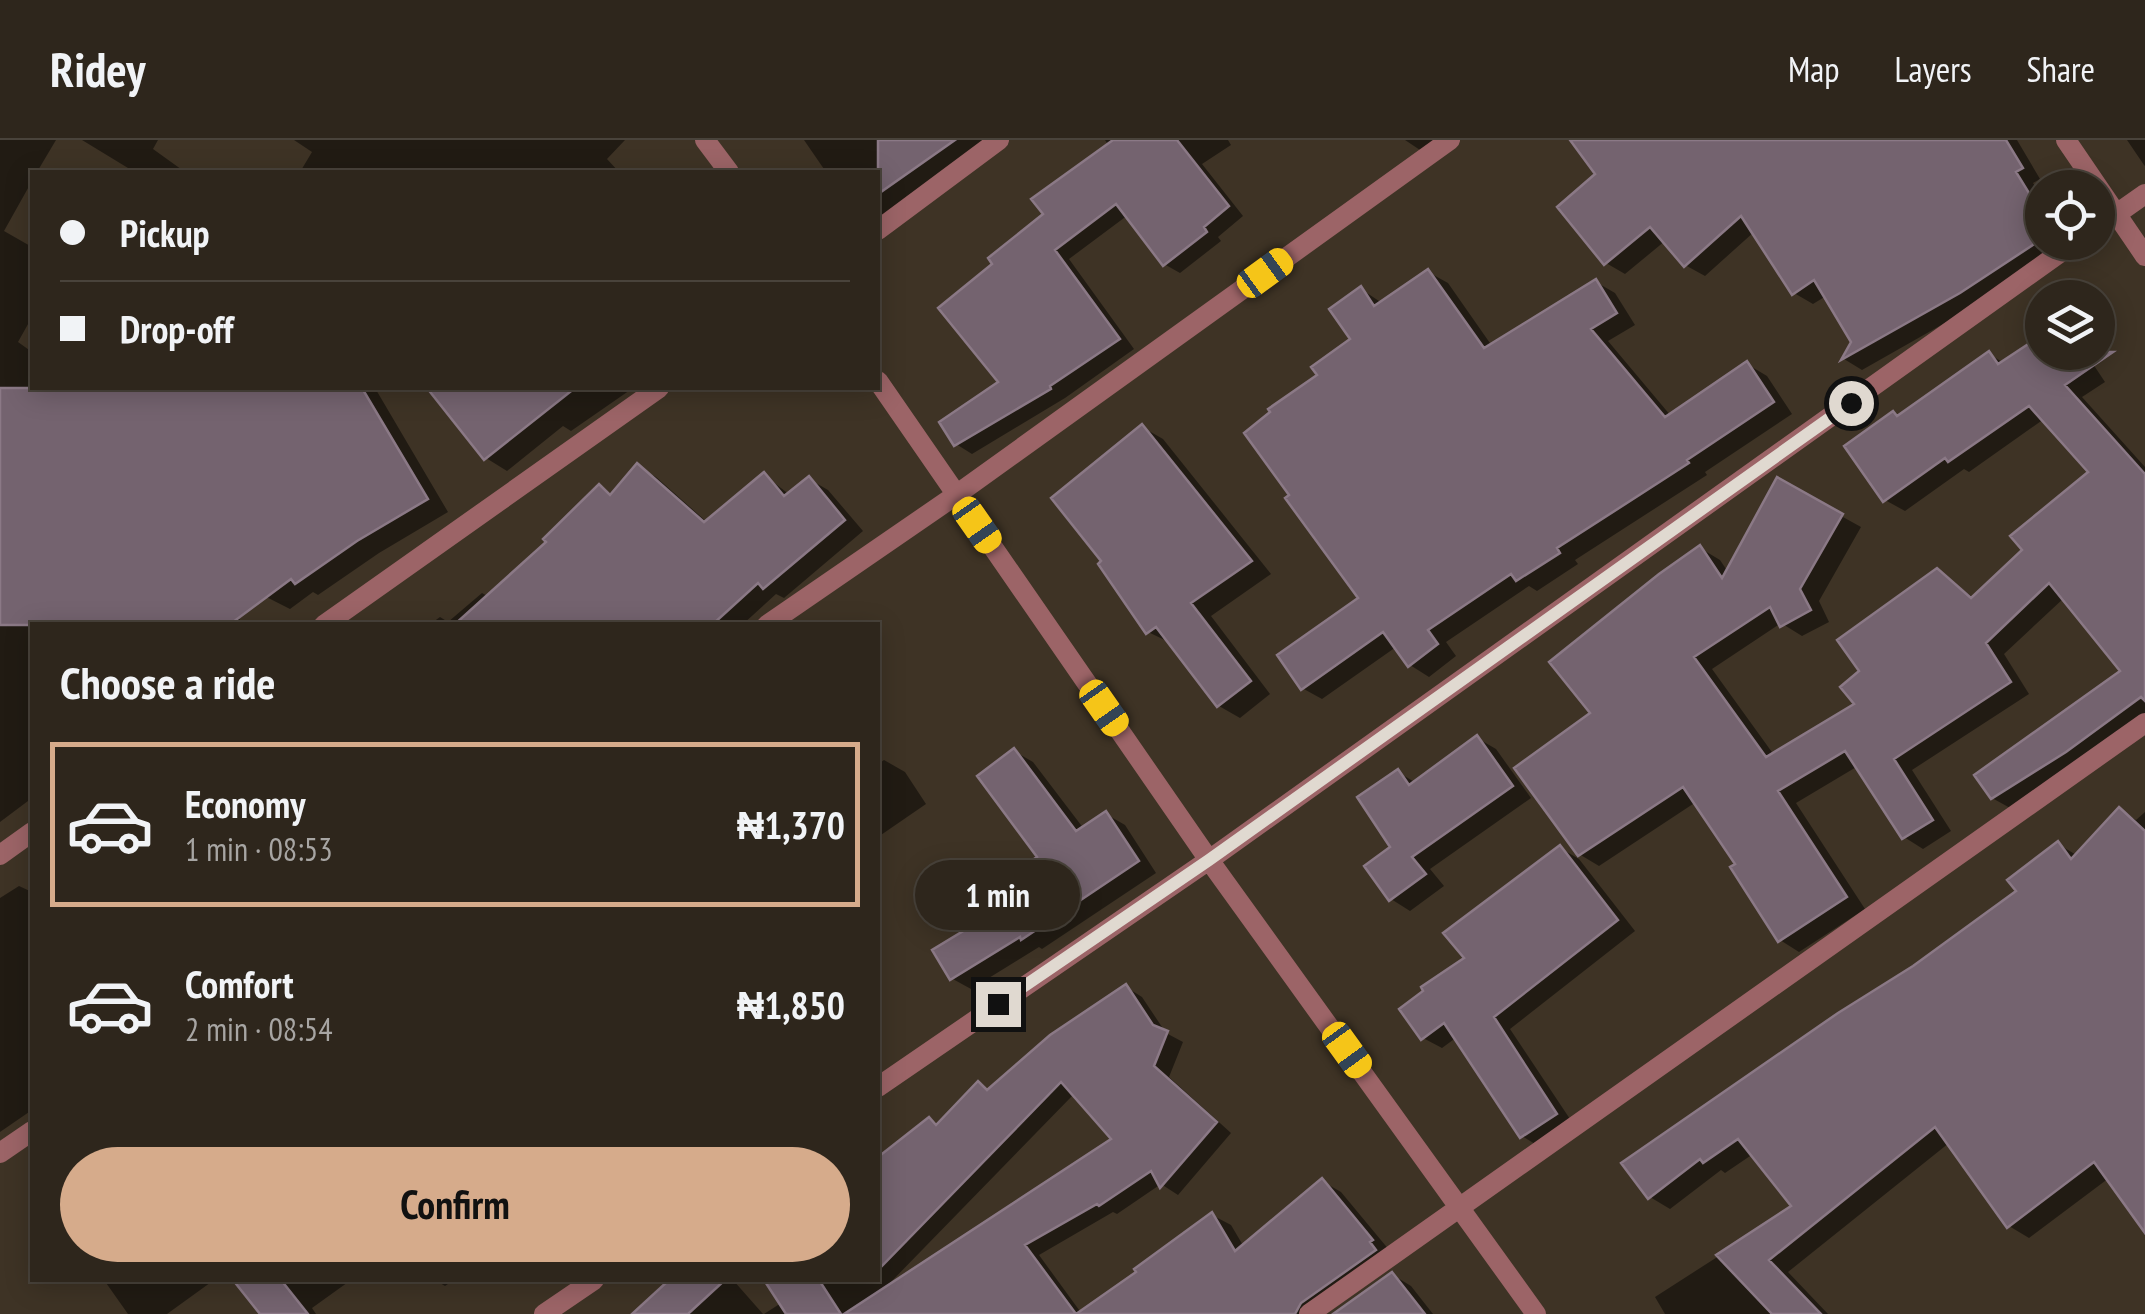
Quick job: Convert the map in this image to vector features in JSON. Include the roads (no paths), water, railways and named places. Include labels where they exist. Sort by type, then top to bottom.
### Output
[{"type":"street","points":[[704,140],[726,170]]},
{"type":"street","points":[[880,229],[999,140]]},
{"type":"street","points":[[771,622],[956,495],[1450,140]]},
{"type":"street","points":[[2066,140],[2145,256]]},
{"type":"street","points":[[2116,214],[2145,194]]},
{"type":"street","points":[[880,1085],[1209,860],[2050,260]]},
{"type":"street","points":[[880,384],[1209,860],[1536,1314]]},
{"type":"street","points":[[328,622],[656,390]]},
{"type":"street","points":[[1309,1314],[2145,723]]},
{"type":"street","points":[[0,854],[30,833]]},
{"type":"street","points":[[0,1153],[30,1131]]},
{"type":"street","points":[[544,1314],[591,1282]]}]
